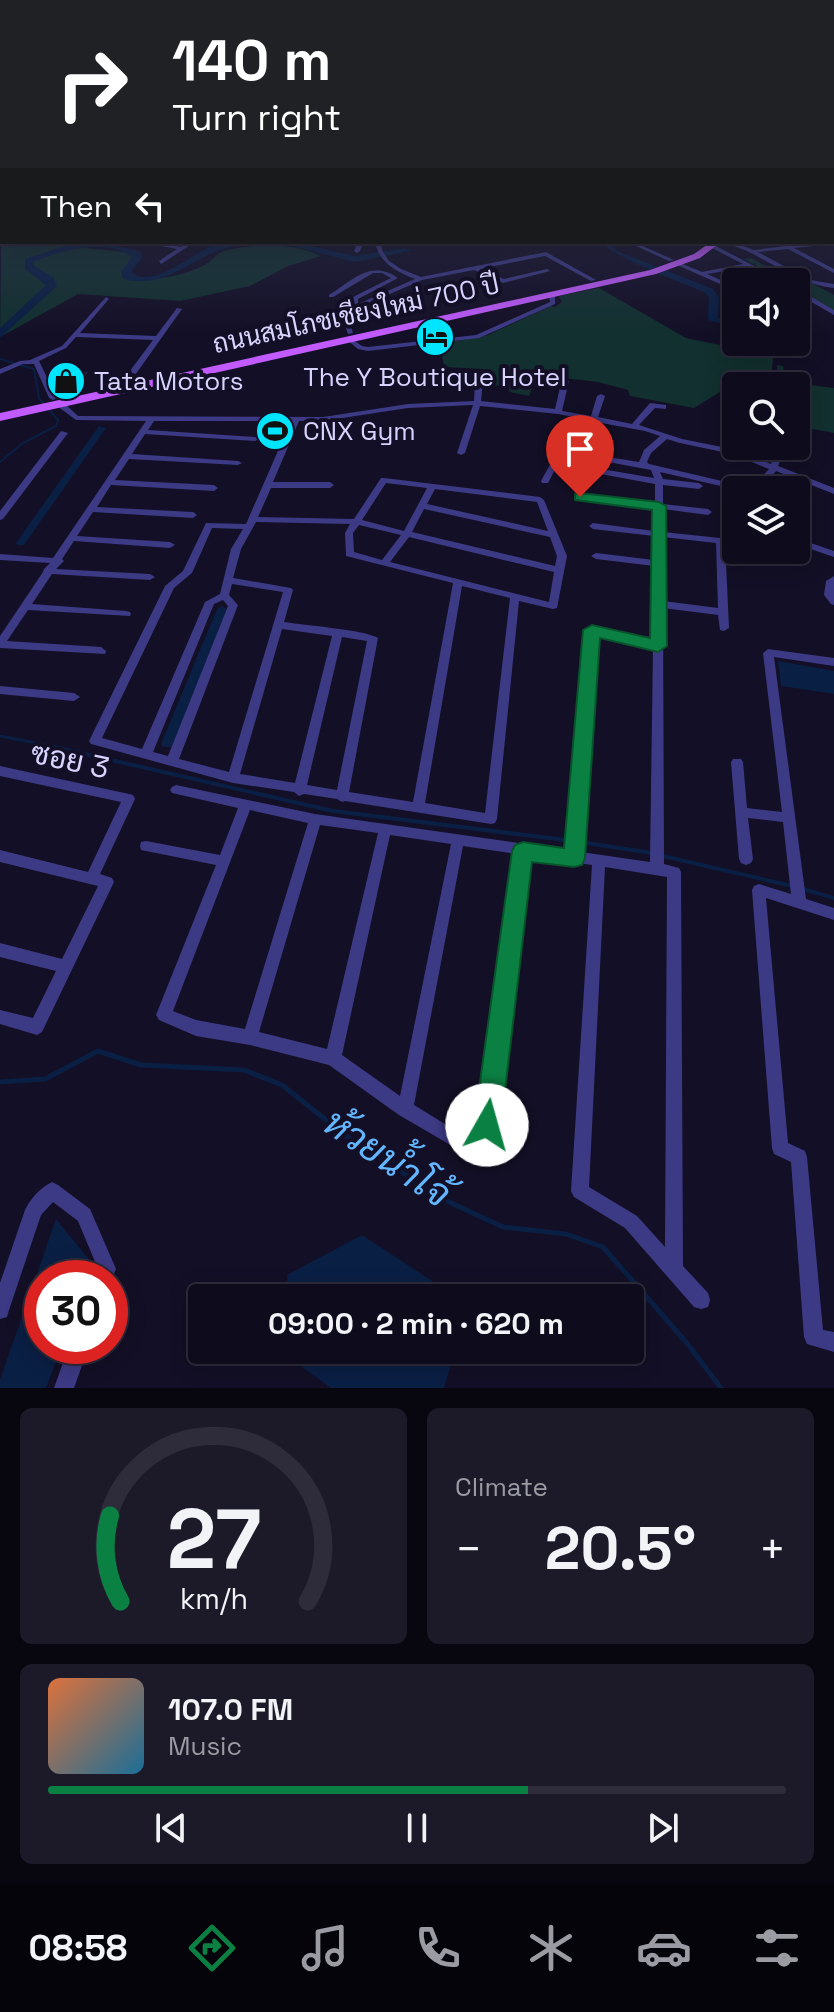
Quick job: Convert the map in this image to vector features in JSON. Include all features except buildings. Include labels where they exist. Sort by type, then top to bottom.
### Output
[{"type":"main road","name":"ถนนสมโภชเชียงใหม่ 700 ปี","points":[[53,402],[125,383],[552,295],[663,266],[710,244]]},
{"type":"main road","name":"ถนนสมโภชเชียงใหม่ 700 ปี","points":[[0,409],[53,402],[663,266]]},
{"type":"main road","name":"ถนนสมโภชเชียงใหม่ 700 ปี","points":[[0,417],[29,406]]},
{"type":"street","points":[[154,244],[179,248]]},
{"type":"street","points":[[161,262],[188,244]]},
{"type":"street","points":[[357,251],[360,244]]},
{"type":"street","points":[[378,244],[380,255],[420,279]]},
{"type":"street","points":[[633,244],[663,266],[705,273],[722,281]]},
{"type":"street","points":[[714,244],[754,268]]},
{"type":"street","points":[[717,244],[755,251],[808,244]]},
{"type":"street","points":[[788,247],[834,271]]},
{"type":"street","points":[[755,251],[834,294]]},
{"type":"street","points":[[552,295],[553,303],[477,337],[368,349],[360,348],[350,336],[345,317],[355,307],[420,279],[503,262],[551,255],[593,280]]},
{"type":"street","points":[[503,262],[506,264],[477,270],[503,281],[547,271]]},
{"type":"street","points":[[705,273],[748,265]]},
{"type":"street","points":[[331,296],[379,270],[395,278],[355,298],[355,307]]},
{"type":"street","points":[[818,285],[834,286]]},
{"type":"street","points":[[345,288],[362,294]]},
{"type":"street","points":[[0,372],[64,347],[106,299]]},
{"type":"street","points":[[810,300],[834,313]]},
{"type":"street","points":[[125,383],[179,309]]},
{"type":"street","points":[[75,335],[157,338]]},
{"type":"street","points":[[33,361],[40,366],[53,402],[76,418],[296,419],[358,415],[408,406],[477,403],[558,412],[634,426],[664,437],[734,452],[834,491]]},
{"type":"street","points":[[558,412],[565,381]]},
{"type":"street","points":[[461,453],[477,403],[479,382]]},
{"type":"street","points":[[601,396],[594,418],[576,452],[722,484]]},
{"type":"street","points":[[634,426],[653,405],[663,407]]},
{"type":"street","points":[[101,651],[0,644],[47,571],[59,561],[152,418]]},
{"type":"street","points":[[146,754],[210,602],[224,596],[236,549],[296,419]]},
{"type":"street","points":[[143,432],[255,439]]},
{"type":"street","points":[[0,517],[64,433]]},
{"type":"street","points":[[657,859],[659,481],[643,462],[647,452],[664,437]]},
{"type":"street","points":[[127,456],[238,463]]},
{"type":"street","points":[[767,476],[777,460]]},
{"type":"street","points":[[545,481],[555,463],[699,486]]},
{"type":"street","points":[[384,480],[540,500],[562,556],[553,606],[349,554],[349,533],[357,522],[384,480]]},
{"type":"street","points":[[110,482],[214,488]]},
{"type":"street","points":[[268,485],[330,485]]},
{"type":"street","points":[[384,563],[407,534],[432,486]]},
{"type":"street","points":[[580,497],[708,512]]},
{"type":"street","points":[[422,506],[554,535]]},
{"type":"street","points":[[92,509],[193,515]]},
{"type":"street","points":[[515,596],[491,819],[299,791],[233,778],[95,741],[170,586],[187,573],[209,525],[357,522],[559,570]]},
{"type":"street","points":[[593,526],[720,541],[724,628]]},
{"type":"street","points":[[73,538],[170,545]]},
{"type":"street","points":[[810,546],[834,554]]},
{"type":"street","points":[[596,556],[659,564]]},
{"type":"street","points":[[0,557],[59,561]]},
{"type":"street","points":[[47,571],[150,577]]},
{"type":"street","points":[[834,579],[829,595],[834,602]]},
{"type":"street","points":[[229,580],[288,590],[233,778]]},
{"type":"street","points":[[418,808],[458,581]]},
{"type":"street","points":[[172,761],[233,605],[224,596]]},
{"type":"street","points":[[659,604],[723,612]]},
{"type":"street","points":[[24,607],[126,614]]},
{"type":"street","points":[[278,625],[373,638],[342,797]]},
{"type":"street","points":[[575,848],[592,630],[658,646]]},
{"type":"street","points":[[299,791],[338,632]]},
{"type":"street","points":[[799,901],[768,653],[834,662]]},
{"type":"street","points":[[0,690],[74,697]]},
{"type":"street","points":[[737,762],[746,859]]},
{"type":"street","name":"ซอย 3","points":[[0,771],[129,799],[91,879]]},
{"type":"street","points":[[176,790],[315,819],[523,851],[575,848],[599,862],[657,859],[674,872],[674,1270]]},
{"type":"street","points":[[246,804],[164,1015],[196,1028],[250,1037],[333,1058],[405,1109],[483,1156],[523,851]]},
{"type":"street","points":[[742,812],[789,818]]},
{"type":"street","points":[[250,1037],[315,819]]},
{"type":"street","points":[[333,1058],[385,830]]},
{"type":"street","points":[[405,1109],[458,841]]},
{"type":"street","points":[[146,846],[224,861]]},
{"type":"street","points":[[0,856],[107,882],[37,1027],[0,1017]]},
{"type":"street","points":[[599,862],[580,1191],[631,1222],[701,1300]]},
{"type":"street","points":[[834,914],[759,890],[780,1148],[799,1157],[814,1337],[834,1342]]},
{"type":"street","points":[[0,950],[66,967]]},
{"type":"street","points":[[0,1310],[34,1210],[52,1191],[84,1215],[103,1260]]},
{"type":"street","points":[[64,1388],[73,1364]]},
{"type":"green space","points":[[1,244],[87,244],[84,248],[126,252],[135,258],[122,273],[127,279],[177,275],[205,265],[221,252],[249,246],[286,246],[321,256],[288,266],[250,286],[180,301],[78,294],[0,337]]},
{"type":"green space","points":[[751,258],[770,268],[760,268],[744,259]]},
{"type":"green space","points":[[810,282],[834,295],[834,310],[810,297]]},
{"type":"green space","points":[[599,288],[686,338],[722,345],[722,356],[770,356],[773,359],[772,372],[722,372],[722,392],[694,408],[630,396],[628,390],[598,382],[537,375],[529,396],[510,392],[508,386],[482,385],[483,369],[444,367],[440,344],[488,335],[551,306],[555,307],[562,302],[559,296]]},
{"type":"green space","points":[[777,365],[783,366],[784,372],[777,372]]},
{"type":"green space","points":[[810,385],[834,388],[834,433],[810,429]]},
{"type":"water","points":[[603,244],[610,244],[617,251],[713,289],[719,297],[718,318],[722,324],[708,320],[709,297],[704,292],[633,262]]},
{"type":"water","points":[[778,661],[834,671],[834,694],[781,686]]},
{"type":"water","points":[[56,1219],[90,1260],[42,1260]]},
{"type":"water","points":[[362,1235],[437,1284],[287,1284],[287,1275]]},
{"type":"water","points":[[24,1311],[24,1364],[55,1364],[46,1388],[0,1388]]},
{"type":"water","points":[[298,1364],[451,1364],[444,1388],[331,1388]]},
{"type":"waterway","points":[[0,334],[52,286],[50,280],[29,267],[29,261],[41,255],[82,246],[123,249],[136,253],[137,257],[126,272],[127,277],[140,280],[163,276],[204,253],[233,244]]},
{"type":"waterway","points":[[290,244],[354,259],[406,251]]},
{"type":"waterway","name":"ห้วยน้ำโจ้","points":[[0,359],[34,369],[39,398],[58,420],[56,426],[23,443],[0,462]]},
{"type":"waterway","points":[[21,543],[102,428]]},
{"type":"waterway","points":[[167,744],[222,609]]},
{"type":"waterway","points":[[0,736],[47,745]]},
{"type":"waterway","points":[[47,745],[56,747]]},
{"type":"waterway","points":[[47,745],[333,811],[573,841]]},
{"type":"waterway","points":[[580,842],[652,853]]},
{"type":"waterway","points":[[663,856],[792,886]]},
{"type":"waterway","points":[[803,889],[834,898]]},
{"type":"waterway","name":"ห้วยน้ำโจ้","points":[[0,1082],[45,1079],[98,1051],[141,1065],[244,1070],[282,1085],[350,1139],[451,1203],[503,1227],[566,1234],[603,1247],[686,1342],[721,1388]]},
{"type":"place","name":"The Y Boutique Hotel","points":[[435,337]]},
{"type":"place","name":"Tata Motors","points":[[66,381]]},
{"type":"place","name":"CNX Gym","points":[[275,431]]},
{"type":"route","points":[[487,1125],[523,851],[574,858],[592,630],[658,646],[659,506],[580,497]]}]
